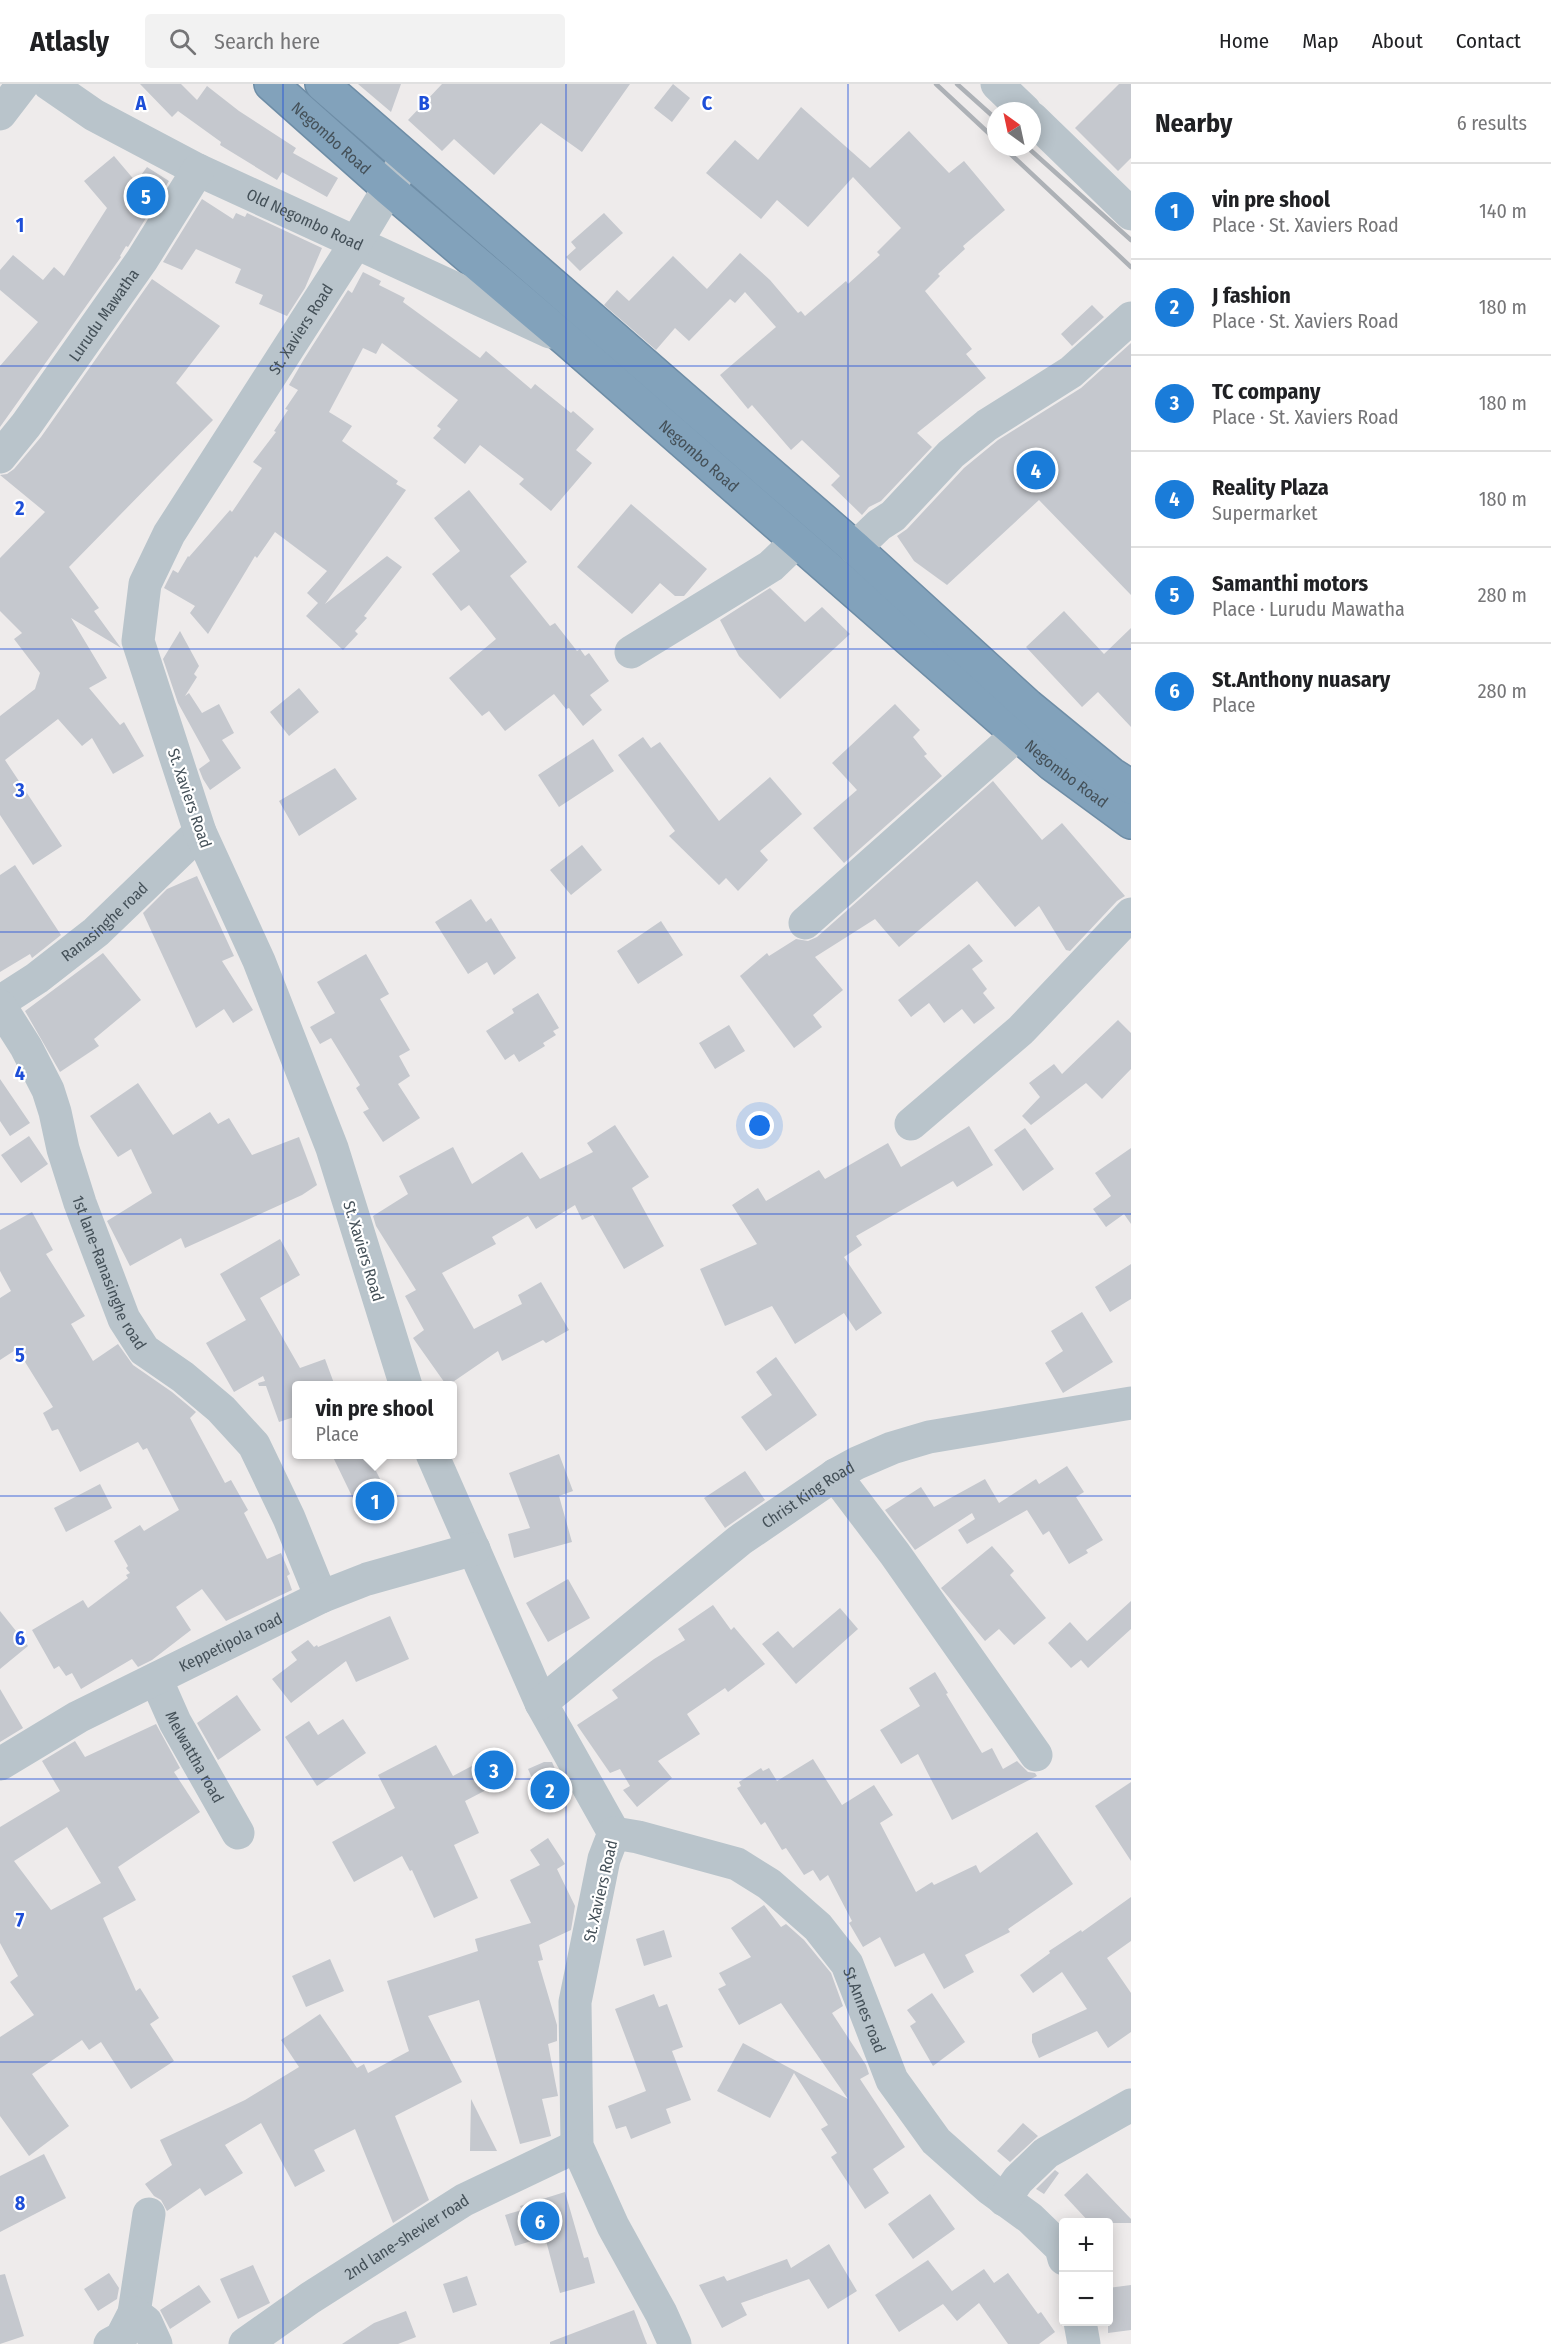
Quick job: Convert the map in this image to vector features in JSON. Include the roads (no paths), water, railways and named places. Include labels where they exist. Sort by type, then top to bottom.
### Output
[{"type":"highway","name":"Negombo Road","points":[[271,84],[388,188],[568,340],[1052,764],[1131,822]]},
{"type":"highway","name":"Negombo Road","points":[[322,84],[855,549],[1028,706],[1111,774],[1131,787]]},
{"type":"street","points":[[0,114],[23,84]]},
{"type":"street","name":"Old Negombo Road","points":[[48,84],[94,115],[198,170],[357,241],[568,340]]},
{"type":"street","points":[[997,84],[1016,102]]},
{"type":"street","points":[[1041,127],[1131,214]]},
{"type":"street","name":"St. Xaviers Road","points":[[404,1381],[332,1148],[259,961],[200,832],[138,641],[145,584],[169,534],[357,241],[406,159]]},
{"type":"street","name":"Lurudu Mawatha","points":[[0,457],[26,425],[142,260],[198,170]]},
{"type":"street","points":[[855,549],[879,525],[893,516],[951,454],[987,425],[1071,372],[1131,318]]},
{"type":"street","points":[[631,652],[771,566],[796,542]]},
{"type":"street","points":[[805,922],[1018,734]]},
{"type":"street","name":"Ranasinghe road","points":[[0,1004],[96,932],[200,832]]},
{"type":"street","points":[[911,1124],[1021,1030],[1131,914]]},
{"type":"street","name":"1st lane-Ranasinghe road","points":[[0,1004],[48,1090],[73,1182],[124,1319],[144,1350],[183,1377],[221,1409],[254,1445],[290,1518],[321,1597]]},
{"type":"street","name":"Christ King Road","points":[[541,1703],[740,1539],[835,1475],[891,1448],[929,1437],[1131,1403]]},
{"type":"street","name":"St. Xaviers Road","points":[[434,1459],[541,1703],[614,1833],[604,1859],[575,2002],[577,2146],[613,2226],[661,2313],[675,2344]]},
{"type":"street","points":[[835,1475],[895,1554],[1036,1755]]},
{"type":"street","name":"Keppetipola road","points":[[0,1764],[78,1717],[321,1597],[367,1580],[474,1549]]},
{"type":"street","name":"Melwattha road","points":[[156,1679],[176,1722],[238,1833]]},
{"type":"street","name":"St.Annes road","points":[[614,1833],[638,1837],[737,1864],[769,1884],[818,1927],[847,1964],[892,2080],[936,2141],[1004,2200],[1030,2218],[1059,2246]]},
{"type":"street","points":[[1004,2200],[1018,2180],[1046,2153],[1131,2105]]},
{"type":"street","name":"2nd lane-shevier road","points":[[245,2344],[310,2298],[464,2200],[577,2146]]},
{"type":"street","points":[[110,2344],[121,2338],[134,2313],[149,2214]]},
{"type":"street","points":[[134,2313],[146,2322],[156,2344]]},
{"type":"street","points":[[1081,2326],[1083,2344]]},
{"type":"railway","points":[[936,84],[987,132]]},
{"type":"railway","points":[[957,84],[987,111]]},
{"type":"railway","points":[[1013,156],[1131,267]]},
{"type":"railway","points":[[1037,156],[1131,240]]},
{"type":"place","name":"Samanthi motors","points":[[146,196]]},
{"type":"place","name":"Reality Plaza","points":[[1036,470]]},
{"type":"place","name":"vin pre shool","points":[[375,1501]]},
{"type":"place","name":"TC company","points":[[494,1770]]},
{"type":"place","name":"J fashion","points":[[550,1790]]},
{"type":"place","name":"St.Anthony nuasary","points":[[540,2221]]}]
